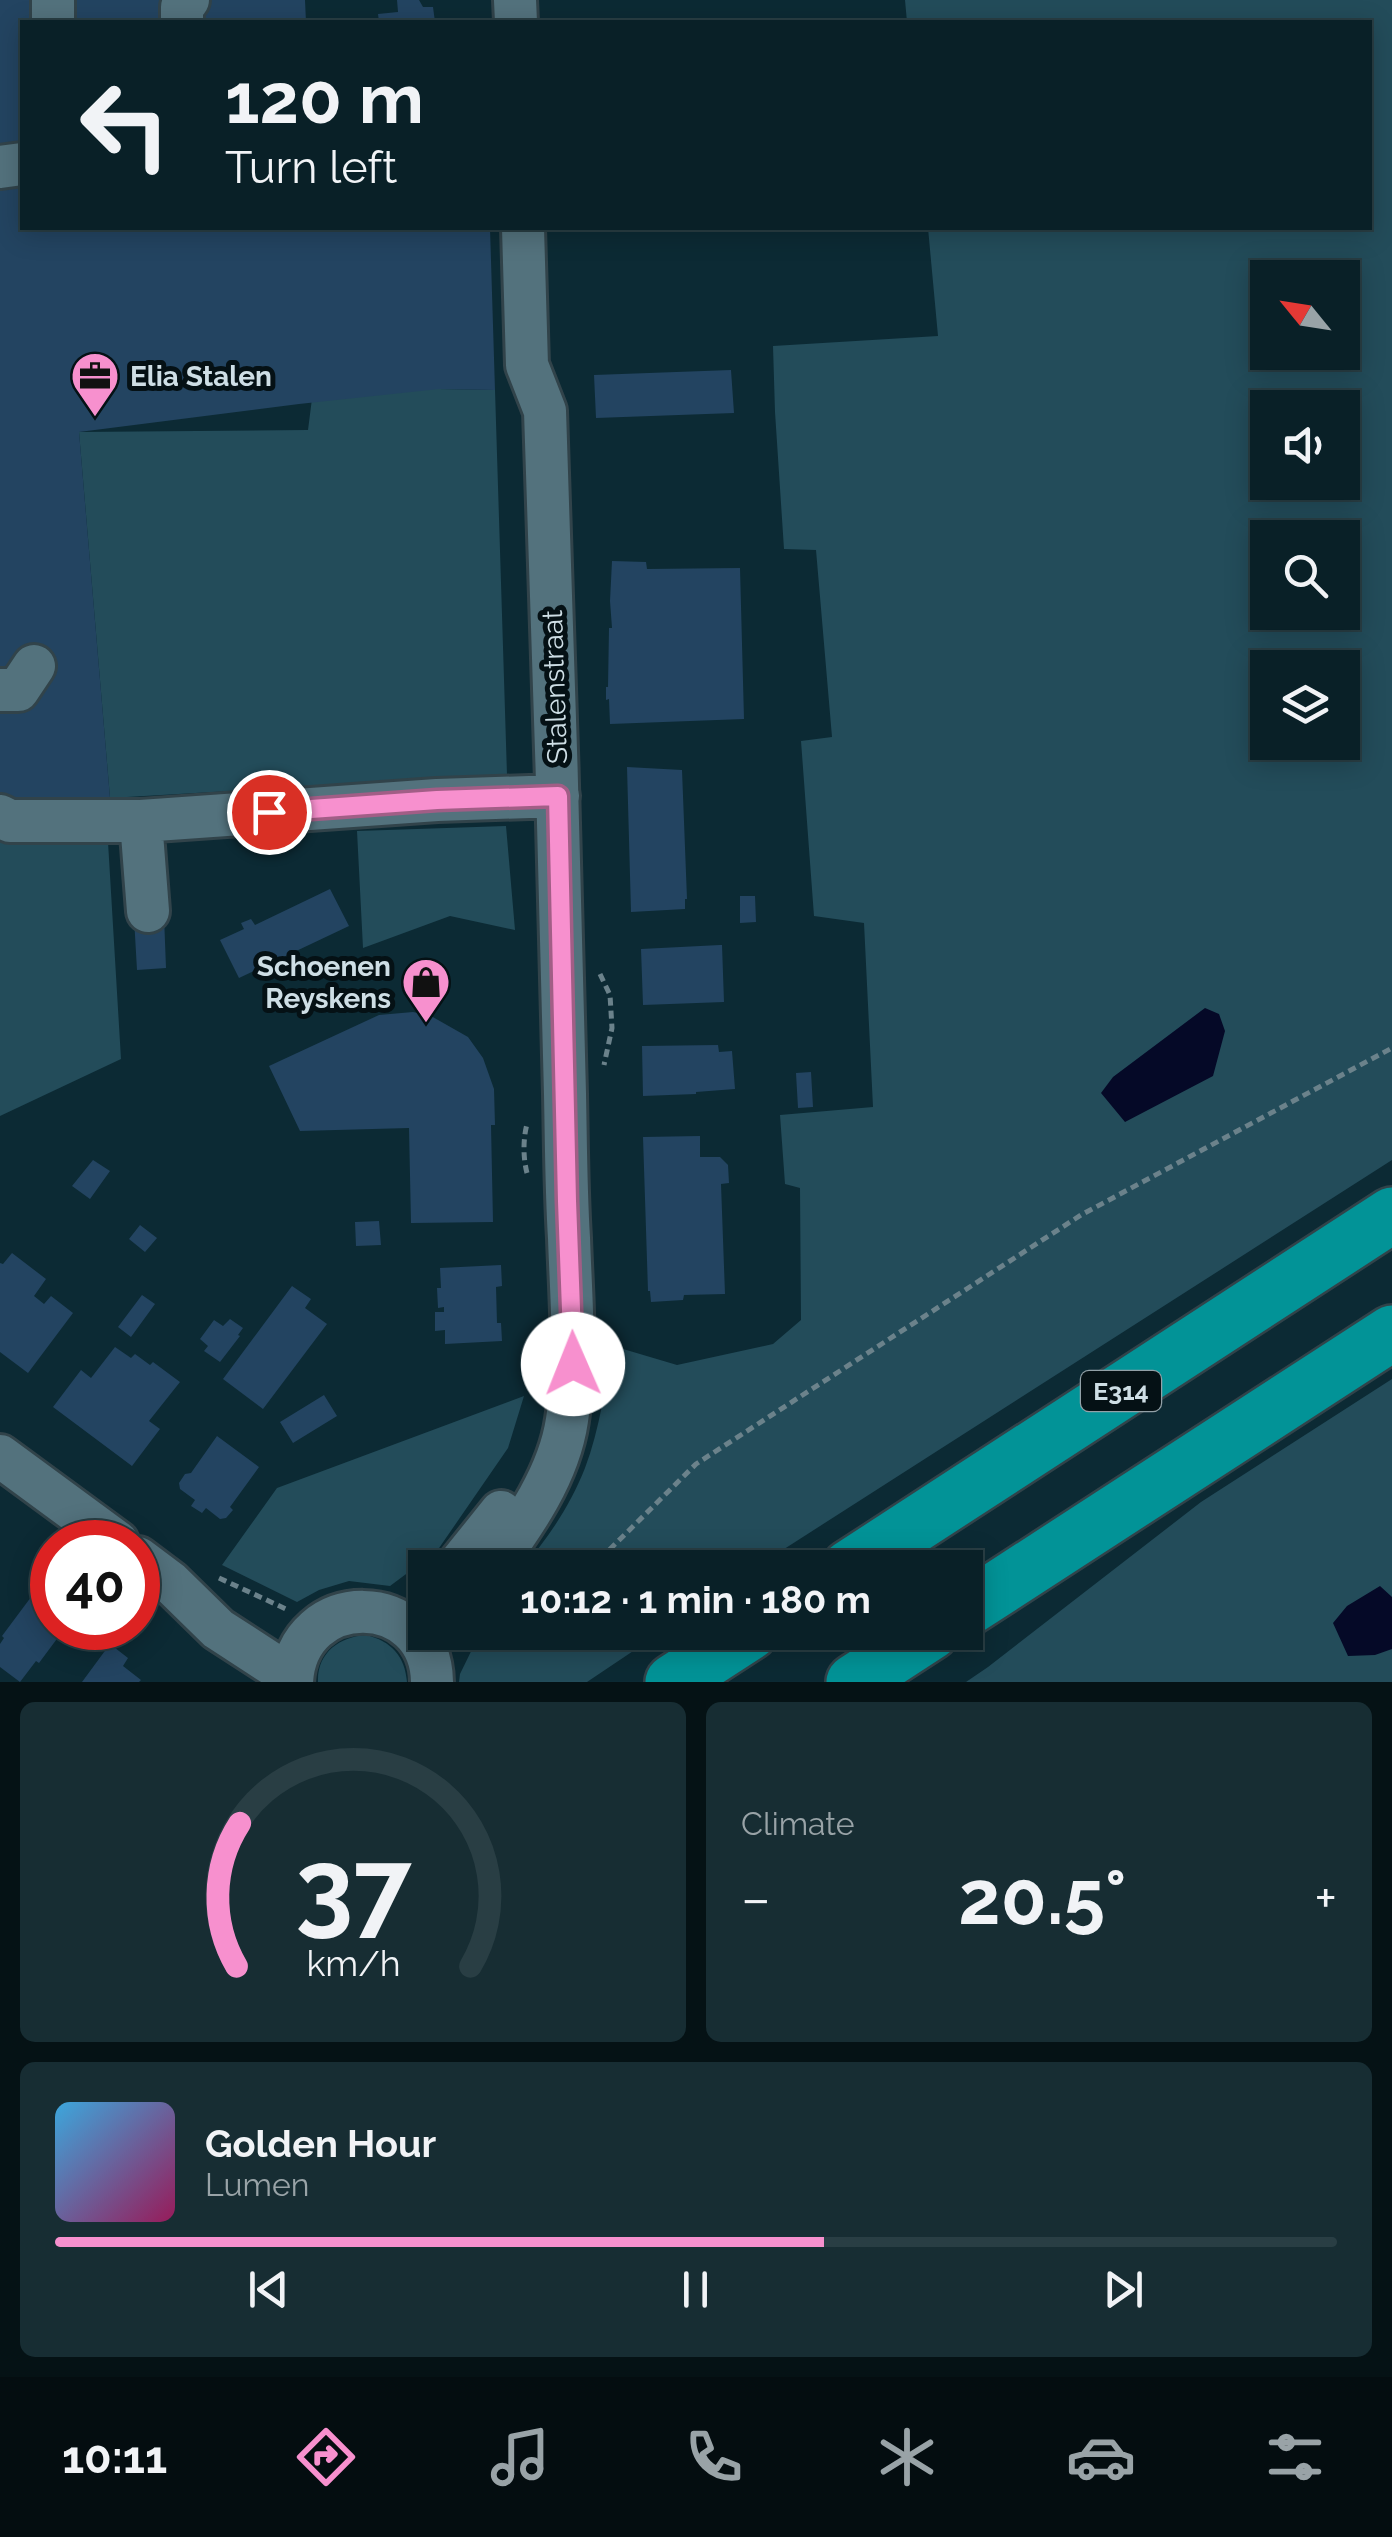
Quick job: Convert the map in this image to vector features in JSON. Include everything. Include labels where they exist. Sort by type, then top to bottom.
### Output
[{"type":"highway","name":"E314","points":[[878,1550],[1392,1215]]},
{"type":"highway","points":[[983,1598],[1392,1333]]},
{"type":"highway","points":[[674,1682],[723,1650]]},
{"type":"highway","points":[[854,1682],[903,1650]]},
{"type":"street","name":"Stalenstraat","points":[[505,1550],[546,1484],[560,1449],[573,1364],[546,411],[527,364],[522,230]]},
{"type":"street","points":[[0,816],[10,822],[142,822],[437,800],[558,796]]},
{"type":"street","points":[[142,822],[148,911]]},
{"type":"street","name":"Stalenstraat","points":[[471,1550],[515,1491],[570,1390]]},
{"type":"street","points":[[0,1456],[87,1520]]},
{"type":"street","points":[[160,1573],[271,1630],[296,1667],[322,1624],[337,1615],[354,1611],[408,1611]]},
{"type":"path","points":[[609,1550],[696,1464],[1080,1215],[1392,1048]]},
{"type":"path","points":[[528,1176],[524,1134],[530,1116]]},
{"type":"shaded area","points":[[905,0],[1392,0],[1392,1160],[783,1550],[537,1550],[558,1521],[585,1468],[613,1346],[677,1365],[773,1344],[801,1320],[800,1188],[785,1184],[780,1115],[873,1107],[864,923],[814,916],[801,741],[832,737],[816,550],[784,549],[773,346],[938,336],[928,230],[1372,230],[1372,20],[907,20]]},
{"type":"shaded area","points":[[315,375],[439,389],[495,390],[507,775],[110,798],[79,432],[308,430]]},
{"type":"shaded area","points":[[506,826],[515,930],[450,916],[363,948],[357,831]]},
{"type":"shaded area","points":[[0,839],[108,842],[121,1059],[0,1116]]},
{"type":"shaded area","points":[[1205,1008],[1219,1014],[1225,1031],[1213,1076],[1125,1122],[1101,1093],[1113,1077]]},
{"type":"shaded area","points":[[1392,1379],[1392,1682],[966,1682],[1201,1502]]},
{"type":"shaded area","points":[[524,1396],[508,1448],[438,1550],[408,1550],[408,1573],[390,1586],[349,1581],[297,1602],[222,1565],[277,1488]]},
{"type":"shaded area","points":[[1380,1586],[1392,1597],[1392,1649],[1375,1655],[1348,1656],[1333,1623],[1347,1606]]},
{"type":"shaded area","points":[[366,1635],[395,1651],[407,1682],[318,1682],[321,1663],[332,1648],[347,1639]]},
{"type":"shaded area","points":[[471,1650],[635,1650],[587,1682],[459,1682]]},
{"type":"building","name":"Elia Stalen","points":[[0,0],[305,0],[306,20],[20,20],[20,230],[490,230],[495,390],[439,389],[79,432],[110,798],[108,842],[0,839]]},
{"type":"building","points":[[397,0],[419,0],[423,7],[433,7],[435,20],[379,20],[378,14],[398,12]]},
{"type":"building","points":[[731,370],[734,413],[596,418],[594,375]]},
{"type":"building","points":[[612,561],[646,562],[647,569],[740,568],[744,719],[610,724],[606,687],[612,628]]},
{"type":"building","points":[[627,767],[682,770],[685,909],[631,912]]},
{"type":"building","points":[[330,889],[349,926],[239,978],[220,940],[244,929],[241,923],[251,919],[255,925]]},
{"type":"building","points":[[740,896],[755,896],[756,922],[740,923]]},
{"type":"building","points":[[164,916],[166,968],[137,970],[134,918]]},
{"type":"building","points":[[722,945],[724,1002],[643,1005],[641,949]]},
{"type":"building","points":[[413,1012],[431,1016],[468,1037],[483,1058],[494,1089],[493,1222],[411,1223],[409,1128],[300,1131],[269,1066],[379,1015]]},
{"type":"building","points":[[718,1045],[719,1052],[732,1051],[735,1089],[643,1096],[642,1046]]},
{"type":"building","points":[[811,1072],[813,1107],[798,1108],[796,1073]]},
{"type":"building","points":[[700,1136],[700,1157],[720,1157],[728,1165],[729,1183],[721,1184],[725,1294],[684,1295],[683,1300],[651,1302],[643,1137]]},
{"type":"building","points":[[93,1160],[110,1171],[90,1199],[72,1186]]},
{"type":"building","points":[[379,1221],[381,1245],[356,1246],[355,1222]]},
{"type":"building","points":[[140,1225],[157,1238],[145,1252],[129,1239]]},
{"type":"building","points":[[12,1253],[46,1279],[34,1296],[44,1304],[51,1296],[73,1313],[28,1373],[0,1352],[0,1263]]},
{"type":"building","points":[[501,1265],[502,1286],[496,1287],[502,1341],[445,1344],[445,1330],[435,1331],[435,1312],[444,1312],[444,1307],[438,1308],[440,1268]]},
{"type":"building","points":[[292,1286],[311,1299],[305,1308],[327,1324],[263,1409],[223,1379]]},
{"type":"building","points":[[142,1295],[155,1304],[131,1337],[118,1327]]},
{"type":"building","points":[[230,1319],[243,1328],[220,1362],[204,1351],[208,1346],[200,1339],[214,1320],[223,1326]]},
{"type":"building","points":[[115,1347],[131,1358],[135,1354],[150,1365],[153,1362],[180,1382],[149,1421],[160,1429],[132,1466],[53,1407],[81,1370],[91,1378]]},
{"type":"building","points":[[324,1395],[337,1416],[293,1443],[280,1422]]},
{"type":"building","points":[[217,1436],[259,1467],[230,1507],[233,1510],[220,1519],[206,1508],[202,1513],[191,1506],[195,1500],[180,1489],[179,1483],[185,1474],[191,1473]]},
{"type":"building","points":[[30,1598],[30,1650],[49,1650],[20,1682],[0,1667],[2,1636]]},
{"type":"building","points":[[106,1650],[118,1650],[128,1658],[123,1666],[141,1680],[139,1682],[82,1682]]},
{"type":"place","name":"Elia Stalen","points":[[95,418]]},
{"type":"place","name":"Schoenen Reyskens","points":[[426,1024]]},
{"type":"route","points":[[269,812],[558,796],[573,1364]]}]
